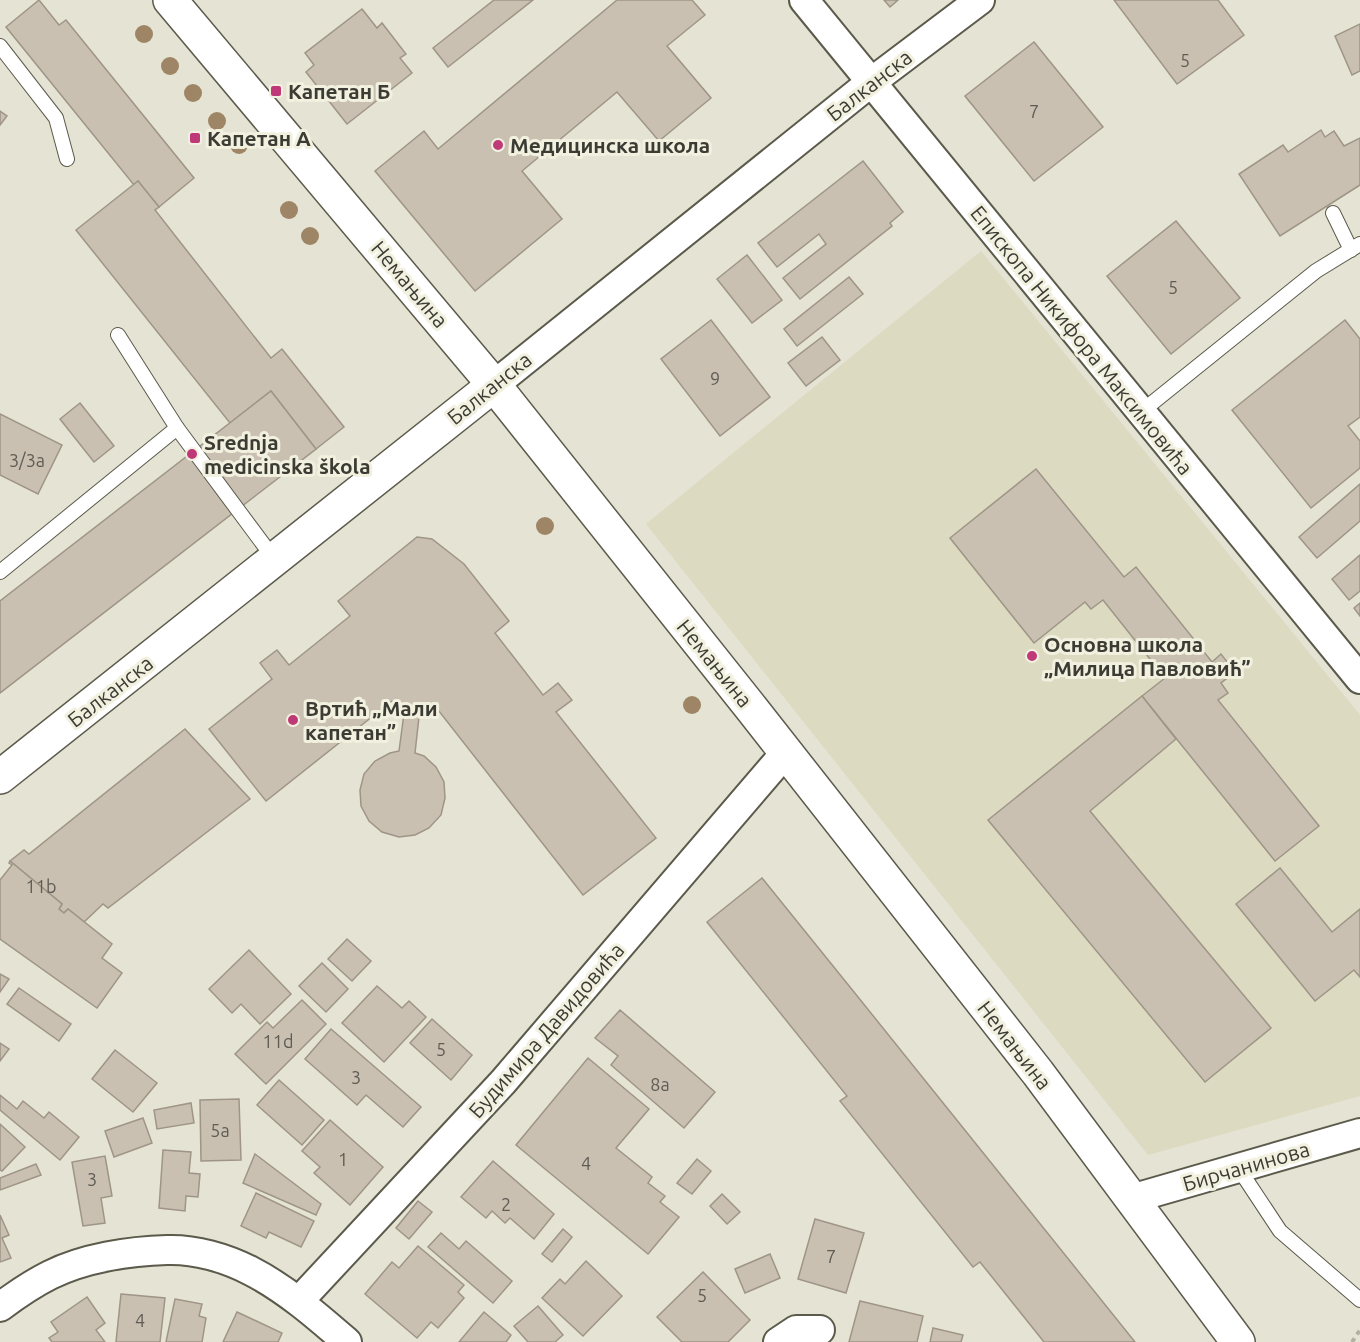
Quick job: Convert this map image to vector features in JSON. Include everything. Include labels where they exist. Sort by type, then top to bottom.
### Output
[{"type":"street","name":"Немањина","points":[[170,0],[494,385],[1038,1073],[1238,1342]]},
{"type":"street","name":"Епископа Никифора Максимовића","points":[[804,0],[1360,679]]},
{"type":"street","name":"Балканска","points":[[0,777],[870,83],[980,0]]},
{"type":"street","name":"Будимира Давидовића","points":[[299,1301],[503,1082],[786,752]]},
{"type":"street","name":"Бирчанинова","points":[[1131,1199],[1360,1133]]},
{"type":"street","points":[[0,1307],[24,1289],[52,1274],[81,1263],[168,1250],[212,1255],[251,1271],[299,1301],[347,1342]]},
{"type":"street","points":[[778,1342],[796,1330],[820,1330]]},
{"type":"lane","points":[[0,46],[56,118],[67,159]]},
{"type":"lane","points":[[1141,412],[1317,271],[1356,247],[1333,213]]},
{"type":"lane","points":[[118,335],[177,428],[274,560]]},
{"type":"lane","points":[[0,572],[177,428]]},
{"type":"lane","points":[[1239,1169],[1280,1231],[1360,1300]]},
{"type":"path","points":[[1352,1342],[1360,1330]]},
{"type":"shaded area","name":"Основна школа „Милица Павловић”","points":[[981,251],[1360,715],[1360,1096],[1148,1155],[646,524]]},
{"type":"building","points":[[39,0],[59,25],[66,20],[194,178],[159,207],[138,181],[134,185],[6,27]]},
{"type":"building","points":[[494,0],[533,0],[448,67],[433,48]]},
{"type":"building","name":"Медицинска школа","points":[[617,0],[692,0],[705,15],[667,46],[711,98],[659,141],[617,92],[522,171],[562,219],[475,291],[375,171],[424,131],[438,149]]},
{"type":"building","points":[[884,0],[898,0],[890,7]]},
{"type":"building","points":[[1114,0],[1218,0],[1244,35],[1177,84]]},
{"type":"building","points":[[362,9],[377,28],[382,23],[406,54],[400,58],[412,73],[347,124],[306,72],[314,65],[305,53]]},
{"type":"building","points":[[1360,24],[1360,71],[1352,75],[1335,36]]},
{"type":"building","points":[[1034,42],[1103,127],[1034,181],[965,96]]},
{"type":"building","points":[[0,111],[7,116],[0,125]]},
{"type":"building","points":[[1321,130],[1325,137],[1334,131],[1344,146],[1360,138],[1360,185],[1280,236],[1239,174],[1283,145],[1288,152]]},
{"type":"building","points":[[863,161],[903,212],[890,223],[892,226],[800,299],[783,278],[826,244],[819,234],[777,267],[758,243]]},
{"type":"building","points":[[138,181],[159,207],[155,210],[271,358],[282,349],[344,427],[316,449],[271,391],[230,423],[76,230]]},
{"type":"building","points":[[1176,221],[1240,298],[1171,354],[1107,276]]},
{"type":"building","points":[[747,255],[782,300],[752,323],[717,279]]},
{"type":"building","points":[[849,277],[863,294],[797,346],[784,329]]},
{"type":"building","points":[[711,320],[770,397],[720,436],[661,359]]},
{"type":"building","points":[[1345,320],[1360,339],[1360,417],[1348,426],[1360,441],[1360,468],[1311,508],[1232,410]]},
{"type":"building","points":[[822,337],[840,360],[806,386],[788,363]]},
{"type":"building","points":[[271,391],[316,449],[0,693],[0,601]]},
{"type":"building","points":[[80,403],[114,446],[94,462],[60,419]]},
{"type":"building","points":[[0,414],[62,445],[38,494],[0,475]]},
{"type":"building","points":[[1036,469],[1124,577],[1136,567],[1212,662],[1221,654],[1235,672],[1221,683],[1228,693],[1218,700],[1319,826],[1275,861],[1142,696],[1165,678],[1103,600],[1091,609],[1085,602],[1034,643],[950,538]]},
{"type":"building","points":[[1360,484],[1360,521],[1317,558],[1299,537]]},
{"type":"building","name":"Вртић „Мали капетан”","points":[[417,537],[432,539],[464,564],[509,621],[495,633],[543,695],[558,683],[572,700],[556,712],[656,838],[583,895],[435,706],[420,708],[415,753],[424,756],[436,767],[444,782],[445,798],[441,815],[429,828],[415,835],[399,837],[382,832],[369,821],[361,806],[360,790],[364,774],[375,761],[399,751],[405,706],[392,701],[266,801],[209,729],[272,679],[260,663],[277,650],[289,665],[350,616],[338,601]]},
{"type":"building","points":[[1360,555],[1360,591],[1349,600],[1332,579]]},
{"type":"building","points":[[1360,603],[1360,616],[1354,608]]},
{"type":"building","points":[[1142,696],[1176,739],[1090,811],[1271,1028],[1205,1082],[988,820]]},
{"type":"building","points":[[185,729],[250,799],[108,908],[103,904],[84,922],[68,909],[64,913],[59,909],[62,904],[10,861],[24,850],[29,854]]},
{"type":"building","points":[[10,861],[62,904],[59,909],[64,913],[68,909],[112,944],[102,958],[122,973],[97,1008],[0,939],[0,880],[12,865]]},
{"type":"building","points":[[1280,868],[1332,932],[1360,909],[1360,977],[1354,970],[1315,1001],[1236,904]]},
{"type":"building","points":[[762,878],[1135,1342],[1044,1342],[980,1262],[973,1267],[840,1101],[847,1096],[707,922]]},
{"type":"building","points":[[347,939],[371,961],[352,981],[328,959]]},
{"type":"building","points":[[249,950],[291,994],[260,1024],[241,1004],[232,1013],[209,989]]},
{"type":"building","points":[[322,963],[348,989],[326,1012],[299,986]]},
{"type":"building","points":[[0,974],[9,979],[0,992]]},
{"type":"building","points":[[377,986],[402,1008],[409,1001],[426,1017],[384,1062],[342,1023]]},
{"type":"building","points":[[19,988],[71,1024],[59,1041],[7,1004]]},
{"type":"building","points":[[302,1000],[326,1024],[266,1084],[235,1054],[267,1022],[273,1028]]},
{"type":"building","points":[[620,1010],[715,1092],[684,1128],[611,1065],[618,1056],[595,1038]]},
{"type":"building","points":[[432,1019],[472,1055],[451,1080],[410,1043]]},
{"type":"building","points":[[331,1029],[421,1107],[403,1127],[366,1095],[357,1105],[305,1059]]},
{"type":"building","points":[[0,1043],[9,1049],[0,1061]]},
{"type":"building","points":[[115,1050],[157,1083],[133,1112],[92,1079]]},
{"type":"building","points":[[588,1058],[649,1109],[616,1148],[652,1177],[648,1183],[665,1196],[660,1202],[679,1217],[648,1254],[516,1145]]},
{"type":"building","points":[[279,1080],[324,1120],[302,1145],[257,1105]]},
{"type":"building","points":[[0,1095],[17,1109],[23,1101],[44,1118],[49,1112],[79,1137],[60,1160],[0,1110]]},
{"type":"building","points":[[239,1099],[241,1160],[201,1161],[200,1100]]},
{"type":"building","points":[[191,1103],[194,1123],[157,1129],[154,1110]]},
{"type":"building","points":[[143,1118],[152,1143],[114,1157],[105,1131]]},
{"type":"building","points":[[330,1120],[383,1167],[350,1205],[314,1173],[320,1167],[302,1151]]},
{"type":"building","points":[[0,1124],[25,1147],[2,1171],[0,1170]]},
{"type":"building","points":[[163,1150],[191,1152],[189,1173],[200,1174],[198,1197],[186,1196],[185,1211],[159,1208]]},
{"type":"building","points":[[255,1154],[321,1204],[316,1215],[243,1183]]},
{"type":"building","points":[[105,1156],[112,1196],[101,1198],[105,1223],[83,1226],[72,1162]]},
{"type":"building","points":[[697,1159],[711,1171],[692,1194],[677,1183]]},
{"type":"building","points":[[493,1161],[554,1214],[534,1239],[510,1218],[505,1223],[492,1211],[486,1218],[461,1197]]},
{"type":"building","points":[[36,1164],[41,1175],[0,1190],[0,1178]]},
{"type":"building","points":[[256,1193],[314,1221],[301,1247],[269,1232],[266,1238],[241,1226]]},
{"type":"building","points":[[722,1194],[740,1212],[727,1224],[710,1206]]},
{"type":"building","points":[[418,1201],[432,1212],[409,1239],[396,1228]]},
{"type":"building","points":[[0,1215],[9,1235],[2,1238],[11,1258],[0,1262]]},
{"type":"building","points":[[815,1219],[864,1233],[846,1293],[798,1279]]},
{"type":"building","points":[[563,1229],[572,1237],[552,1262],[542,1254]]},
{"type":"building","points":[[441,1233],[459,1249],[466,1241],[512,1281],[493,1303],[428,1247]]},
{"type":"building","points":[[418,1246],[464,1285],[458,1292],[464,1298],[438,1328],[431,1322],[417,1338],[365,1294],[392,1262],[399,1268]]},
{"type":"building","points":[[770,1254],[780,1278],[745,1293],[735,1269]]},
{"type":"building","points":[[586,1261],[622,1296],[583,1336],[542,1298],[560,1279],[565,1284]]},
{"type":"building","points":[[703,1272],[750,1320],[728,1342],[682,1342],[657,1317]]},
{"type":"building","points":[[121,1294],[165,1298],[160,1342],[116,1342]]},
{"type":"building","points":[[87,1297],[105,1323],[96,1330],[105,1342],[52,1342],[49,1338],[58,1332],[51,1322]]},
{"type":"building","points":[[175,1299],[202,1304],[199,1316],[206,1318],[202,1342],[166,1342]]},
{"type":"building","points":[[860,1301],[923,1316],[917,1342],[849,1342]]},
{"type":"building","points":[[538,1306],[563,1335],[555,1342],[528,1342],[514,1326]]},
{"type":"building","points":[[237,1312],[282,1333],[278,1342],[223,1342]]},
{"type":"building","points":[[484,1312],[511,1335],[506,1342],[459,1342]]},
{"type":"building","points":[[933,1328],[963,1335],[961,1342],[930,1342]]},
{"type":"place","name":"Капетан Б","points":[[276,91]]},
{"type":"place","name":"Капетан А","points":[[195,138]]},
{"type":"place","name":"Медицинска школа","points":[[498,145]]},
{"type":"place","name":"Srednja medicinska škola","points":[[192,454]]},
{"type":"place","name":"Основна школа „Милица Павловић”","points":[[1032,656]]},
{"type":"place","name":"Вртић „Мали капетан”","points":[[293,720]]}]
